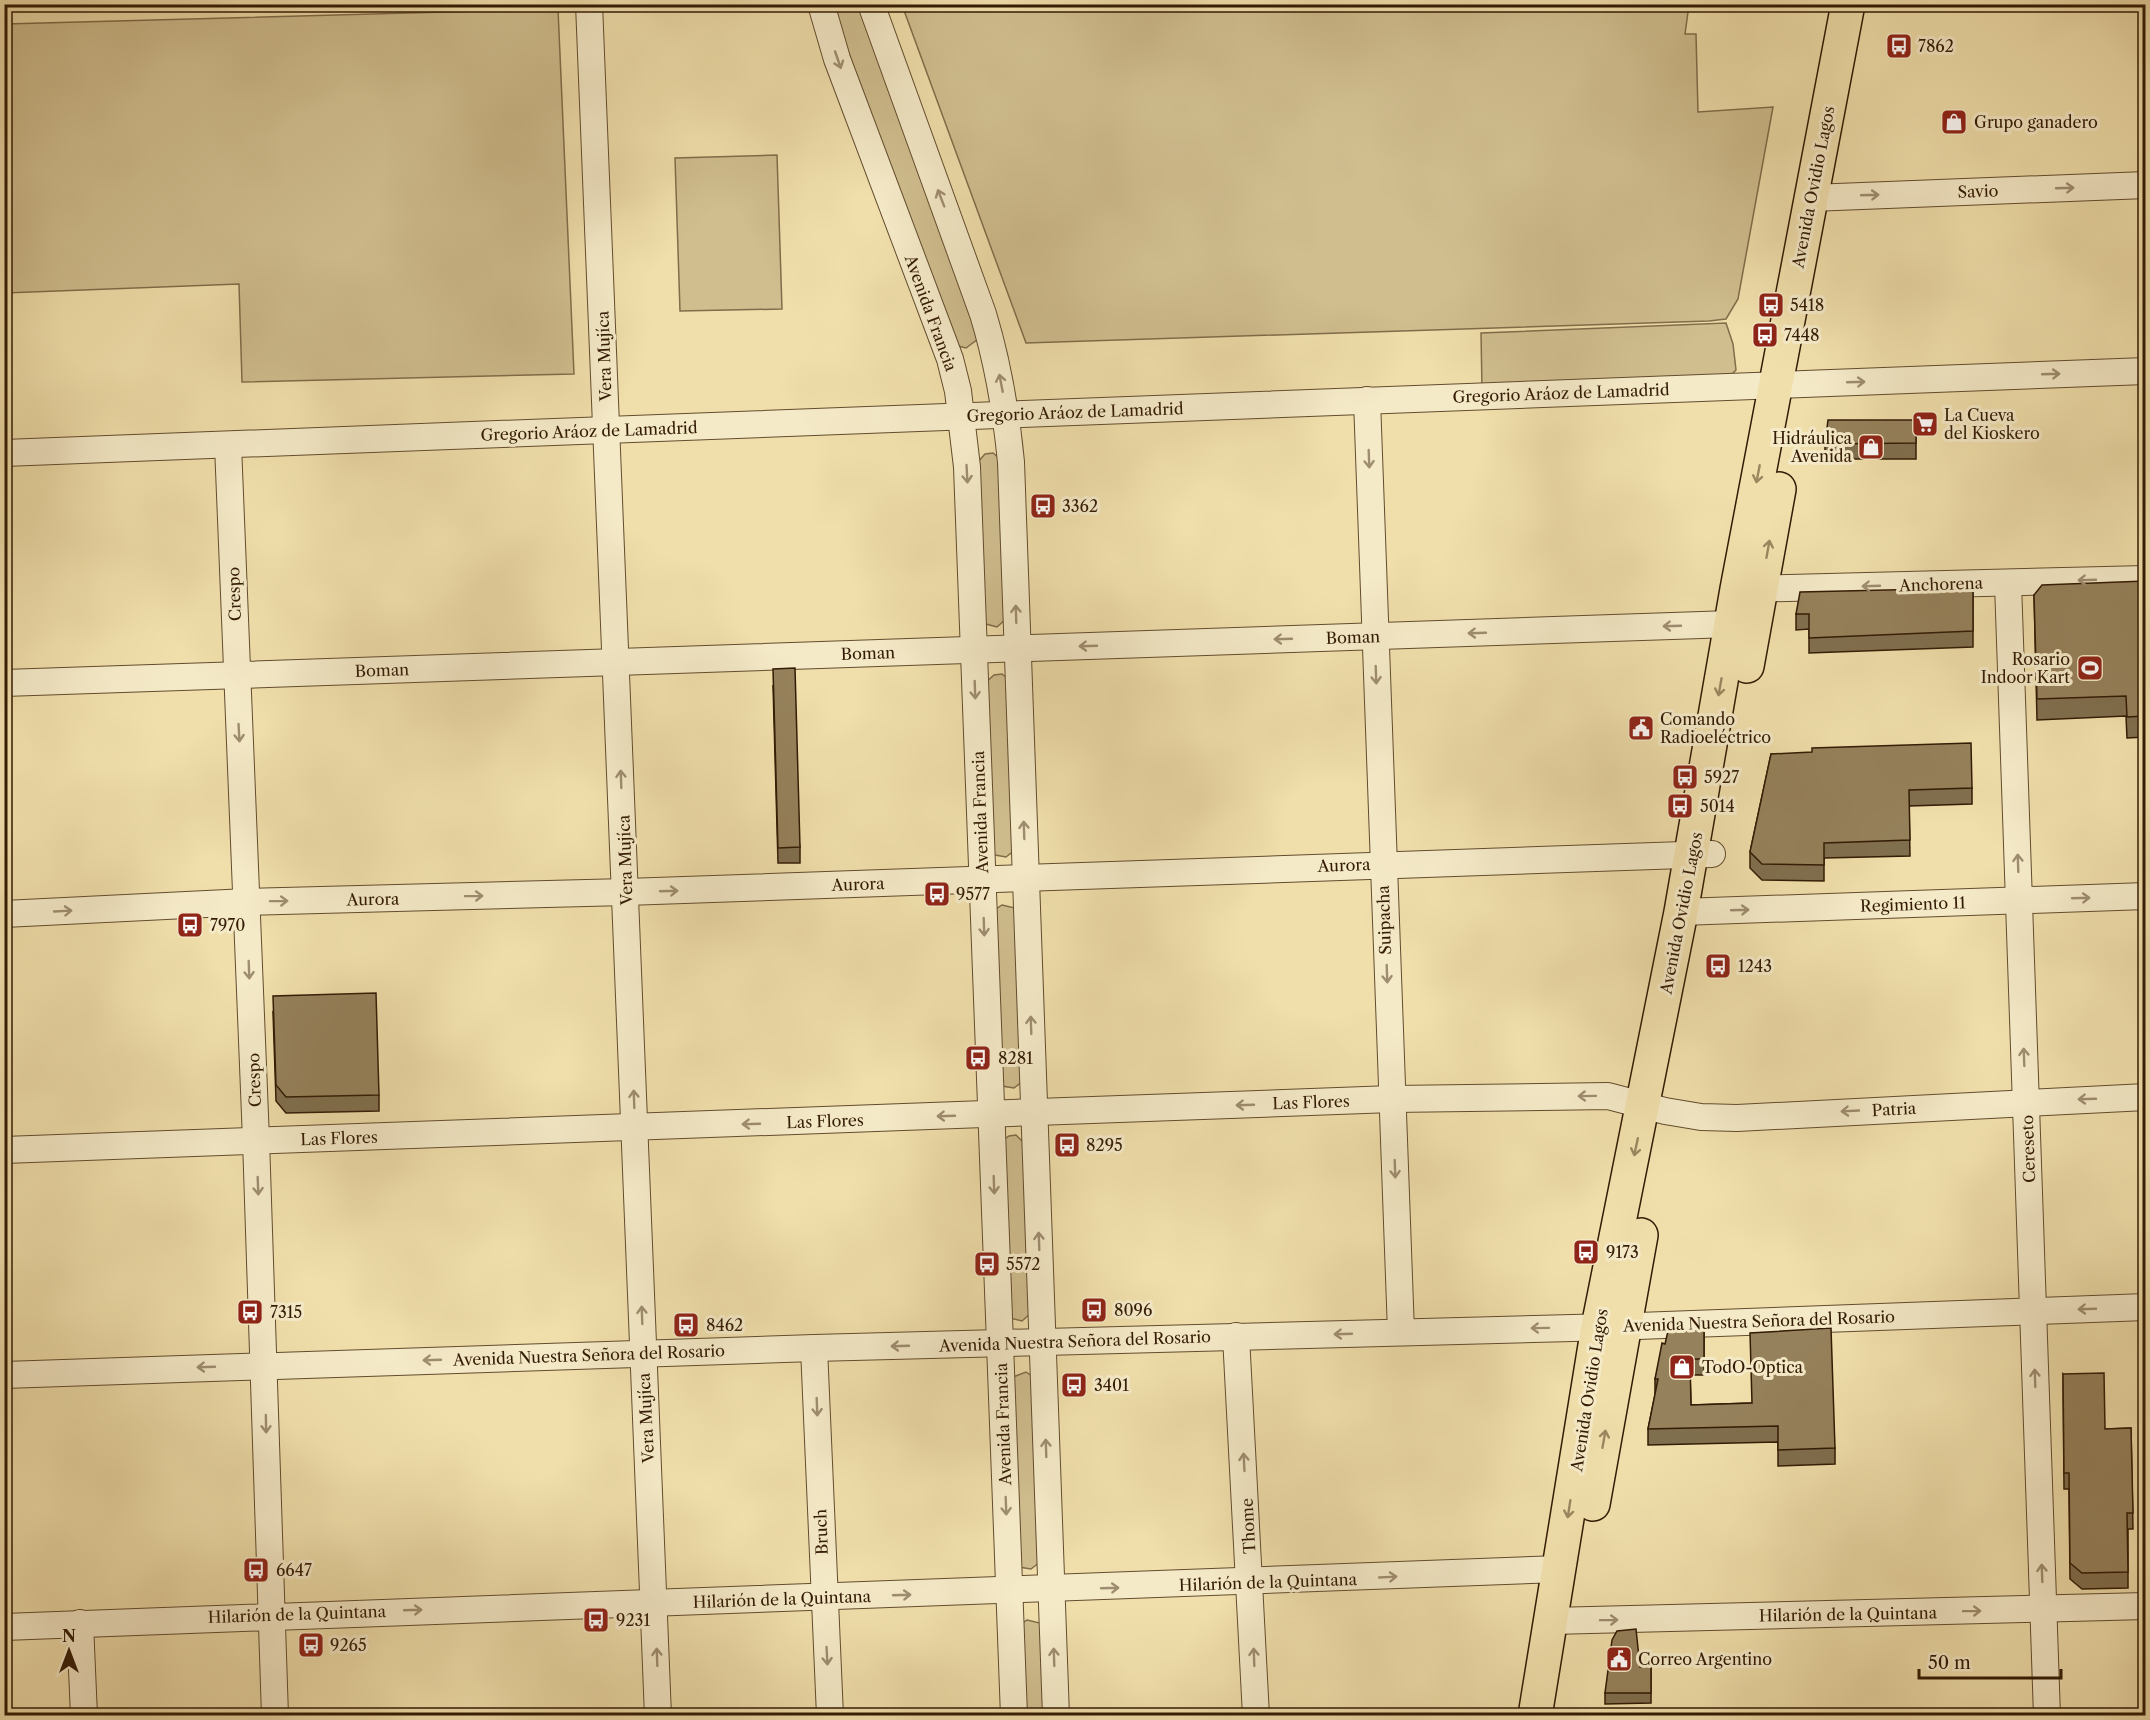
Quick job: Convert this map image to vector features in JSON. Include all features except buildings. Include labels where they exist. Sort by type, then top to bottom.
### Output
[{"type":"main road","name":"Avenida Ovidio Lagos","points":[[1558,1716],[1562,1621],[1560,1569],[1655,1108],[1702,854],[1822,197],[1848,4]]},
{"type":"main road","name":"Avenida Ovidio Lagos","points":[[1822,197],[1869,4]]},
{"type":"main road","name":"Avenida Ovidio Lagos","points":[[1702,854],[1731,624],[1749,589]]},
{"type":"main road","name":"Avenida Ovidio Lagos","points":[[1535,1716],[1562,1621],[1611,1326]]},
{"type":"street","name":"Vera Mujíca","points":[[589,4],[658,1716]]},
{"type":"street","name":"Avenida Francia","points":[[821,4],[837,59],[950,359],[962,416],[967,467],[1014,1716]]},
{"type":"street","points":[[871,4],[983,314],[995,354],[1007,414],[1018,648],[1056,1716]]},
{"type":"street","name":"Savio","points":[[1822,197],[2145,185]]},
{"type":"street","name":"Gregorio Aráoz de Lamadrid","points":[[4,453],[2145,370]]},
{"type":"street","name":"Suipacha","points":[[1367,400],[1382,864],[1401,1332]]},
{"type":"street","name":"Crespo","points":[[228,445],[256,1140],[275,1716]]},
{"type":"street","name":"Anchorena","points":[[1749,589],[2145,579]]},
{"type":"street","name":"Cereseto","points":[[2008,583],[2047,1716]]},
{"type":"street","name":"Boman","points":[[4,683],[1731,624]]},
{"type":"street","name":"Aurora","points":[[4,914],[247,902],[626,892],[1702,854]]},
{"type":"street","name":"Regimiento 11","points":[[1691,912],[2145,896]]},
{"type":"street","name":"Las Flores","points":[[4,1150],[1392,1099],[1608,1095],[1655,1108]]},
{"type":"street","name":"Patria","points":[[1655,1108],[1701,1117],[1737,1118],[2026,1101],[2145,1097]]},
{"type":"street","name":"Avenida Nuestra Señora del Rosario","points":[[4,1375],[643,1353],[1611,1326],[2145,1307]]},
{"type":"street","name":"Thome","points":[[1236,1336],[1251,1583],[1256,1716]]},
{"type":"street","name":"Bruch","points":[[814,1348],[830,1716]]},
{"type":"street","name":"Hilarión de la Quintana","points":[[4,1627],[271,1615],[1251,1583],[1560,1569]]},
{"type":"street","name":"Hilarión de la Quintana","points":[[1562,1621],[2145,1606]]},
{"type":"street","points":[[80,1623],[84,1716]]},
{"type":"shaded area","points":[[833,5],[862,5],[958,274],[978,339],[966,348],[958,346],[851,70]]},
{"type":"shaded area","points":[[902,5],[1689,5],[1685,34],[1696,34],[1698,112],[1773,107],[1738,299],[1726,319],[1709,321],[1026,343]]},
{"type":"shaded area","points":[[558,9],[574,374],[242,382],[239,284],[5,293],[5,24]]},
{"type":"shaded area","points":[[777,155],[782,309],[680,311],[675,158]]},
{"type":"shaded area","points":[[1726,323],[1733,344],[1736,370],[1727,379],[1482,389],[1481,333]]},
{"type":"shaded area","points":[[993,453],[998,457],[1006,619],[997,627],[986,624],[983,619],[976,464],[985,454]]},
{"type":"shaded area","points":[[1002,674],[1007,678],[1015,850],[1006,857],[995,855],[991,850],[984,684],[994,675]]},
{"type":"shaded area","points":[[1002,905],[1015,908],[1023,1081],[1014,1088],[1002,1086],[996,909]]},
{"type":"shaded area","points":[[1016,1135],[1026,1145],[1031,1313],[1022,1321],[1010,1318],[1003,1140]]},
{"type":"shaded area","points":[[1026,1372],[1032,1376],[1040,1562],[1031,1569],[1019,1567],[1013,1377]]},
{"type":"shaded area","points":[[1027,1620],[1040,1623],[1047,1715],[1020,1715],[1021,1624]]},
{"type":"place","name":"7862","points":[[1899,46]]},
{"type":"place","name":"Grupo ganadero","points":[[1954,122]]},
{"type":"place","name":"5418","points":[[1771,305]]},
{"type":"place","name":"7448","points":[[1765,335]]},
{"type":"place","name":"La Cueva del Kioskero","points":[[1925,424]]},
{"type":"place","name":"Hidráulica Avenida","points":[[1871,447]]},
{"type":"place","name":"3362","points":[[1043,506]]},
{"type":"place","name":"Rosario Indoor Kart","points":[[2090,668]]},
{"type":"place","name":"Comando Radioeléctrico","points":[[1641,728]]},
{"type":"place","name":"5927","points":[[1685,777]]},
{"type":"place","name":"5014","points":[[1680,806]]},
{"type":"place","name":"9577","points":[[937,894]]},
{"type":"place","name":"7970","points":[[190,925]]},
{"type":"place","name":"1243","points":[[1718,966]]},
{"type":"place","name":"8281","points":[[978,1058]]},
{"type":"place","name":"8295","points":[[1067,1145]]},
{"type":"place","name":"9173","points":[[1586,1252]]},
{"type":"place","name":"5572","points":[[987,1264]]},
{"type":"place","name":"8096","points":[[1094,1310]]},
{"type":"place","name":"7315","points":[[250,1312]]},
{"type":"place","name":"8462","points":[[686,1325]]},
{"type":"place","name":"TodO-Optica","points":[[1682,1367]]},
{"type":"place","name":"3401","points":[[1074,1385]]},
{"type":"place","name":"6647","points":[[256,1570]]},
{"type":"place","name":"9231","points":[[596,1620]]},
{"type":"place","name":"9265","points":[[311,1645]]},
{"type":"place","name":"Correo Argentino","points":[[1619,1659]]}]
